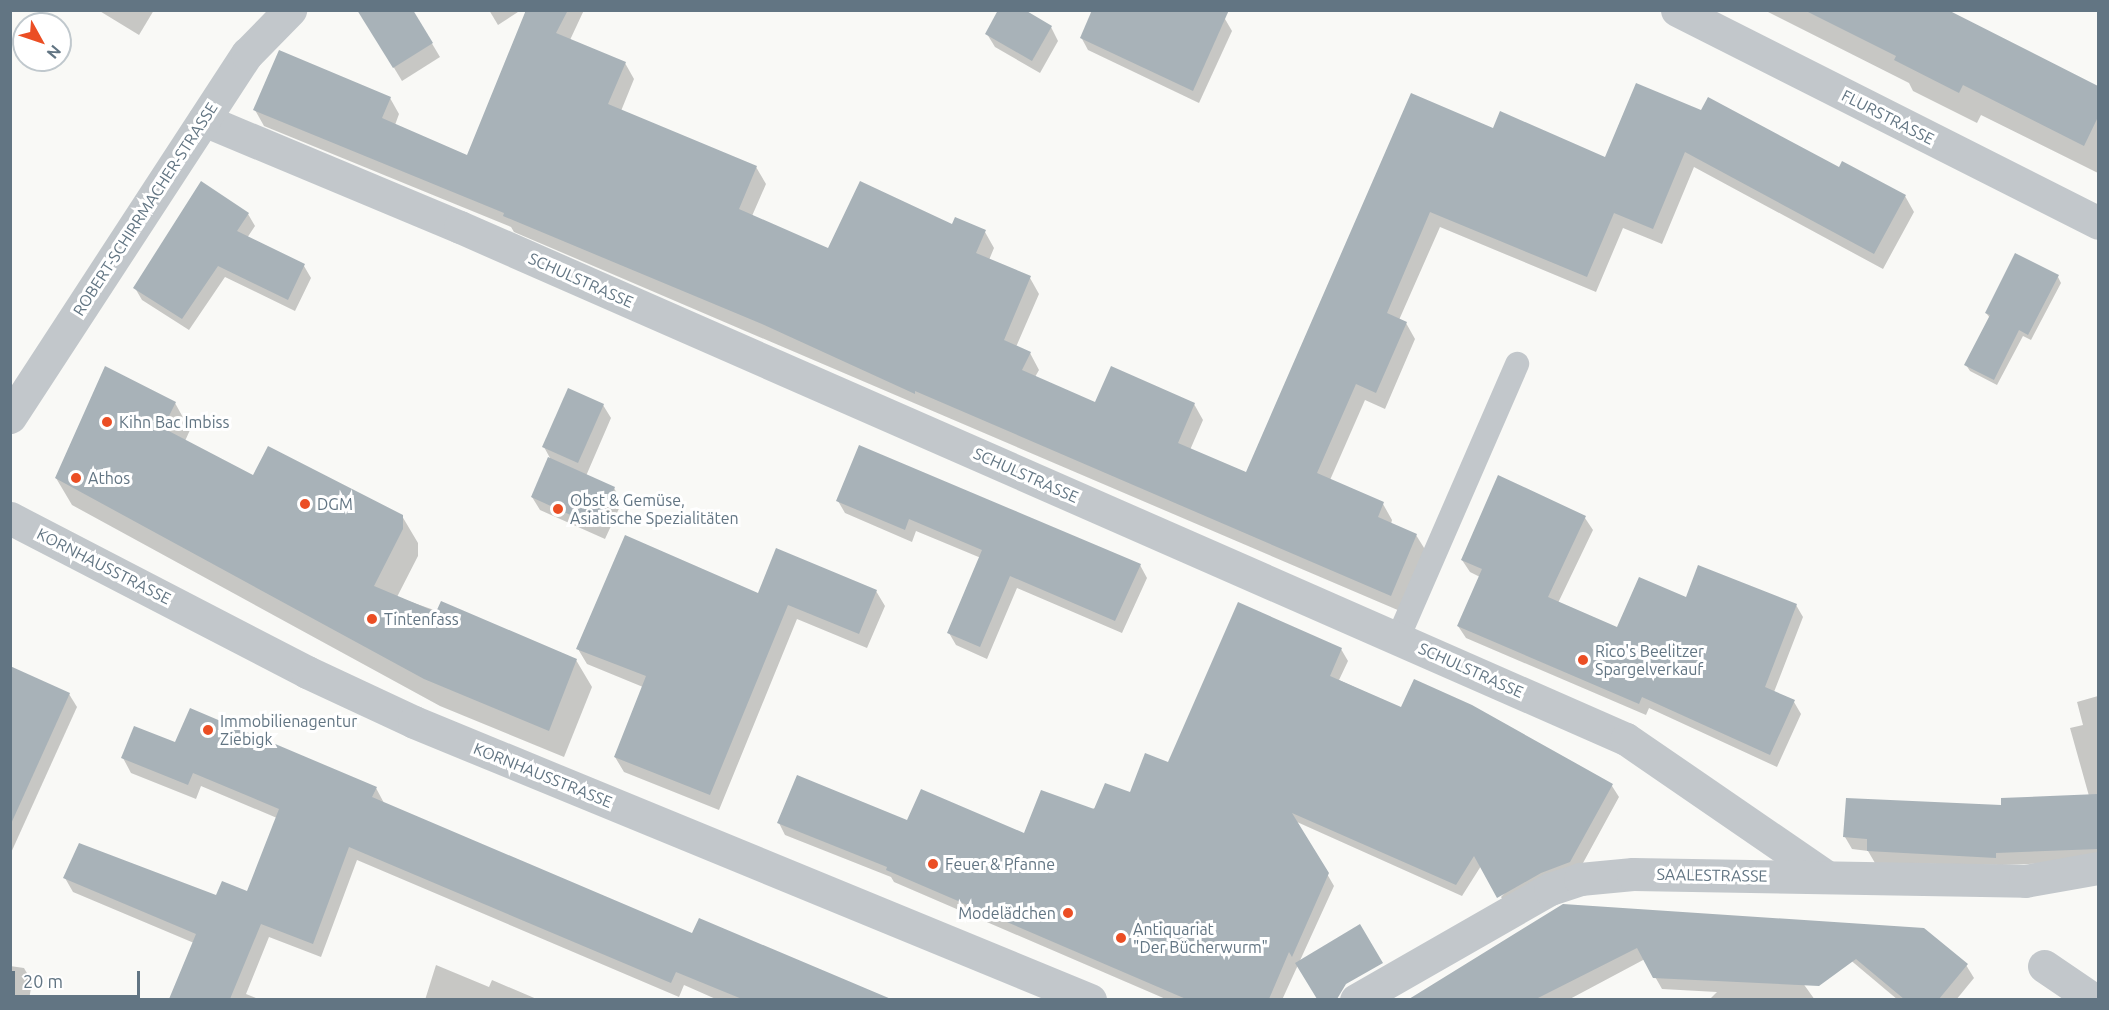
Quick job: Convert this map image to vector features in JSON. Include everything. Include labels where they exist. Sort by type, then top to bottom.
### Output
[{"type":"street","name":"ROBERT-SCHIRRMACHER-STRASSE","points":[[10,417],[247,54],[290,10]]},
{"type":"street","name":"FLURSTRASSE","points":[[1677,10],[2098,223]]},
{"type":"street","name":"SCHULSTRASSE","points":[[204,120],[460,226],[1626,739],[1824,875]]},
{"type":"street","name":"KORNHAUSSTRASSE","points":[[10,518],[307,672],[414,722],[1038,990],[1089,999]]},
{"type":"street","name":"SAALESTRASSE","points":[[1356,999],[1550,889],[1580,879],[1634,874],[1824,875],[2025,881],[2098,868]]},
{"type":"street","points":[[2044,966],[2094,999]]},
{"type":"lane","points":[[1398,638],[1517,364]]},
{"type":"building","points":[[357,10],[413,10],[433,43],[393,68]]},
{"type":"building","points":[[526,10],[568,10],[556,33],[626,62],[608,104],[757,166],[739,209],[828,248],[860,181],[952,224],[955,217],[986,230],[976,253],[1031,276],[1004,340],[1031,352],[1022,370],[1095,402],[1111,366],[1195,403],[1178,443],[1246,472],[1411,93],[1493,128],[1500,111],[1605,157],[1636,83],[1701,110],[1708,97],[1839,167],[1842,161],[1906,195],[1874,254],[1685,152],[1653,229],[1614,213],[1587,277],[1430,212],[1387,313],[1407,322],[1376,393],[1356,384],[1317,473],[1384,502],[1378,517],[1417,534],[1391,596],[915,391],[915,394],[762,324],[503,216],[504,213],[253,110],[279,50],[391,97],[382,118],[467,155]]},
{"type":"building","points":[[998,10],[1025,10],[1052,26],[1032,61],[985,34]]},
{"type":"building","points":[[1092,10],[1229,10],[1193,91],[1080,38]]},
{"type":"building","points":[[1804,10],[1948,10],[2098,86],[2098,117],[2084,146],[1963,85],[1959,93],[1894,60],[1896,56]]},
{"type":"building","points":[[201,181],[249,213],[237,231],[305,264],[288,300],[218,266],[182,319],[133,288]]},
{"type":"building","points":[[2015,253],[2059,275],[2028,335],[2019,330],[1994,380],[1964,365],[1990,315],[1985,313]]},
{"type":"building","points":[[105,366],[176,402],[163,428],[253,475],[268,446],[403,515],[403,529],[374,586],[436,612],[441,601],[577,659],[549,731],[424,679],[55,478]]},
{"type":"building","points":[[568,388],[604,404],[578,463],[542,447]]},
{"type":"building","points":[[859,445],[1141,564],[1115,621],[1010,576],[980,647],[947,633],[982,550],[909,519],[905,530],[836,501]]},
{"type":"building","points":[[548,457],[615,487],[597,527],[531,497]]},
{"type":"building","points":[[1498,475],[1586,516],[1548,597],[1617,627],[1639,577],[1686,597],[1698,565],[1797,604],[1765,687],[1795,700],[1770,755],[1642,697],[1639,704],[1457,626],[1482,569],[1461,560]]},
{"type":"building","points":[[625,535],[758,593],[776,548],[877,590],[859,634],[788,605],[710,795],[614,757],[646,676],[576,649]]},
{"type":"building","points":[[1238,602],[1342,648],[1330,676],[1401,707],[1414,679],[1472,705],[1613,784],[1570,862],[1541,873],[1497,898],[1474,856],[1456,885],[1292,813],[1329,873],[1292,957],[1289,952],[1269,999],[1186,999],[886,870],[887,867],[777,823],[797,775],[907,820],[921,789],[1024,833],[1041,790],[1094,809],[1105,783],[1130,792],[1145,753],[1168,762]]},
{"type":"building","points":[[10,666],[70,693],[10,826]]},
{"type":"building","points":[[190,708],[377,787],[372,797],[692,933],[699,918],[891,999],[742,999],[676,972],[671,983],[349,847],[313,944],[261,924],[230,999],[169,999],[196,934],[63,878],[79,843],[216,895],[222,881],[247,891],[279,809],[193,773],[188,785],[121,758],[134,726],[175,742]]},
{"type":"building","points":[[2098,794],[2098,849],[1996,853],[1996,858],[1867,851],[1867,839],[1843,837],[1846,798],[2001,805],[2001,798]]},
{"type":"building","points":[[1563,904],[1924,928],[1968,964],[1939,999],[1904,999],[1856,959],[1819,986],[1653,978],[1637,948],[1536,999],[1409,999]]},
{"type":"building","points":[[1360,924],[1383,963],[1346,984],[1337,999],[1317,999],[1295,963]]},
{"type":"place","name":"Kihn Bac Imbiss","points":[[107,422]]},
{"type":"place","name":"Athos","points":[[76,478]]},
{"type":"place","name":"DGM","points":[[305,504]]},
{"type":"place","name":"Obst & Gemüse, Asiatische Spezialitäten","points":[[558,509]]},
{"type":"place","name":"Tintenfass","points":[[372,619]]},
{"type":"place","name":"Rico's Beelitzer Spargelverkauf","points":[[1583,660]]},
{"type":"place","name":"Immobilienagentur Ziebigk","points":[[208,730]]},
{"type":"place","name":"Feuer & Pfanne","points":[[933,864]]},
{"type":"place","name":"Modelädchen","points":[[1068,913]]},
{"type":"place","name":"Antiquariat \"Der Bücherwurm\"","points":[[1121,938]]}]
